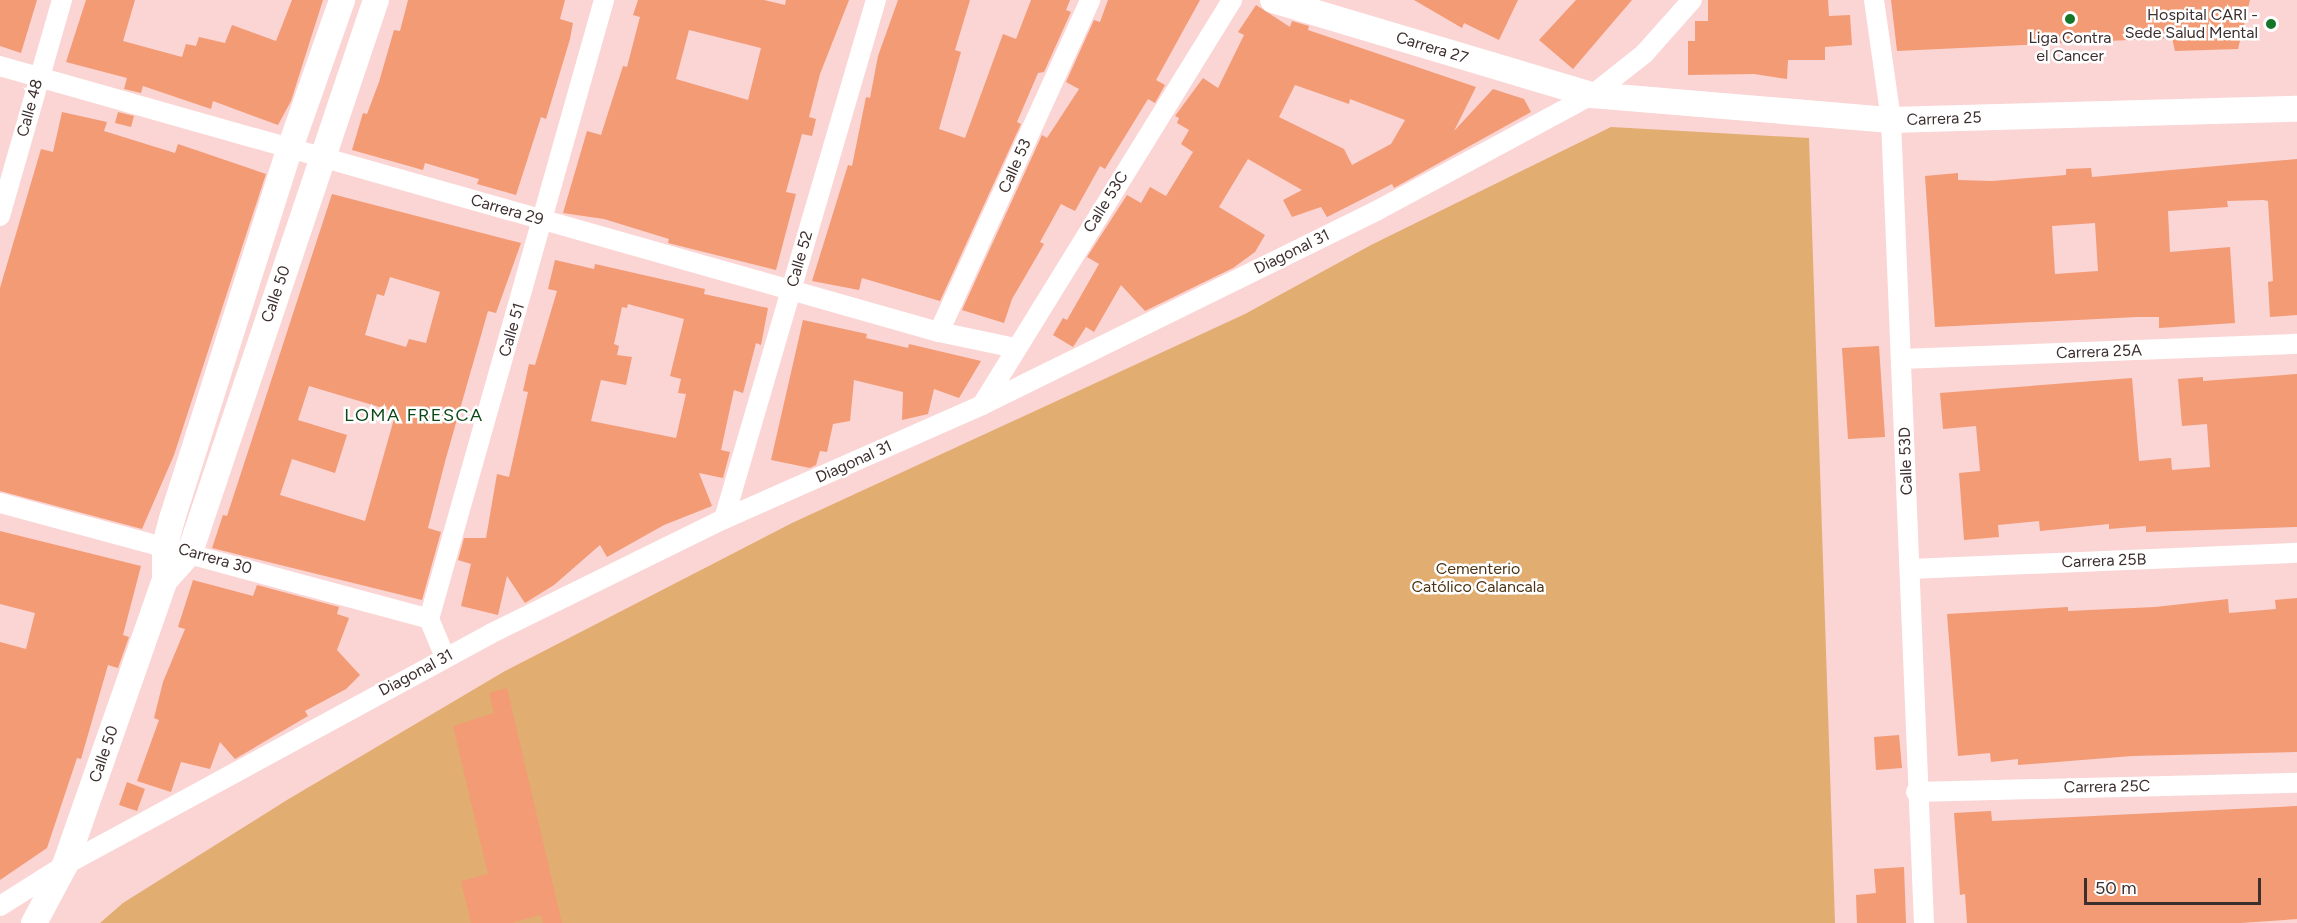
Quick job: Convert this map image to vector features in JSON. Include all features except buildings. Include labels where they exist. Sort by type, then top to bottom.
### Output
[{"type":"street","name":"Calle 48","points":[[0,216],[38,77],[62,0]]},
{"type":"street","name":"Calle 50","points":[[34,923],[65,865],[165,580],[165,545],[290,148],[342,0]]},
{"type":"street","name":"Calle 50","points":[[165,580],[190,552],[376,0]]},
{"type":"street","name":"Calle 51","points":[[429,619],[544,220],[604,0]]},
{"type":"street","name":"Calle 52","points":[[724,519],[876,0]]},
{"type":"street","name":"Calle 53","points":[[939,332],[1090,0]]},
{"type":"street","name":"Calle 53C","points":[[982,405],[1015,348],[1232,0]]},
{"type":"street","name":"Carrera 27","points":[[1273,0],[1592,95]]},
{"type":"street","name":"Diagonal 31","points":[[0,906],[65,865],[445,657],[724,519],[982,405],[1378,210],[1592,95],[1644,54],[1692,0]]},
{"type":"street","name":"Calle 53D","points":[[1875,0],[1891,120],[1910,569],[1916,792],[1924,923]]},
{"type":"street","name":"Carrera 29","points":[[0,66],[939,332],[1015,348]]},
{"type":"street","name":"Carrera 25","points":[[1592,95],[1891,120],[2297,109]]},
{"type":"street","name":"Carrera 25A","points":[[1901,359],[2297,344]]},
{"type":"street","name":"Carrera 30","points":[[0,503],[165,545],[429,619]]},
{"type":"street","name":"Carrera 25B","points":[[1910,569],[2297,553]]},
{"type":"street","points":[[429,619],[445,657]]},
{"type":"street","name":"Carrera 25C","points":[[1916,792],[2297,783]]},
{"type":"green space","name":"Cementerio Católico Calancala","points":[[1611,127],[1809,138],[1835,923],[100,923],[123,903],[287,800],[505,671],[792,523],[1245,314],[1371,245]]},
{"type":"place","name":"Liga Contra el Cancer","points":[[2070,19]]},
{"type":"place","name":"Hospital CARI - Sede Salud Mental","points":[[2271,24]]},
{"type":"district","name":"LOMA FRESCA","points":[[414,415]]}]
